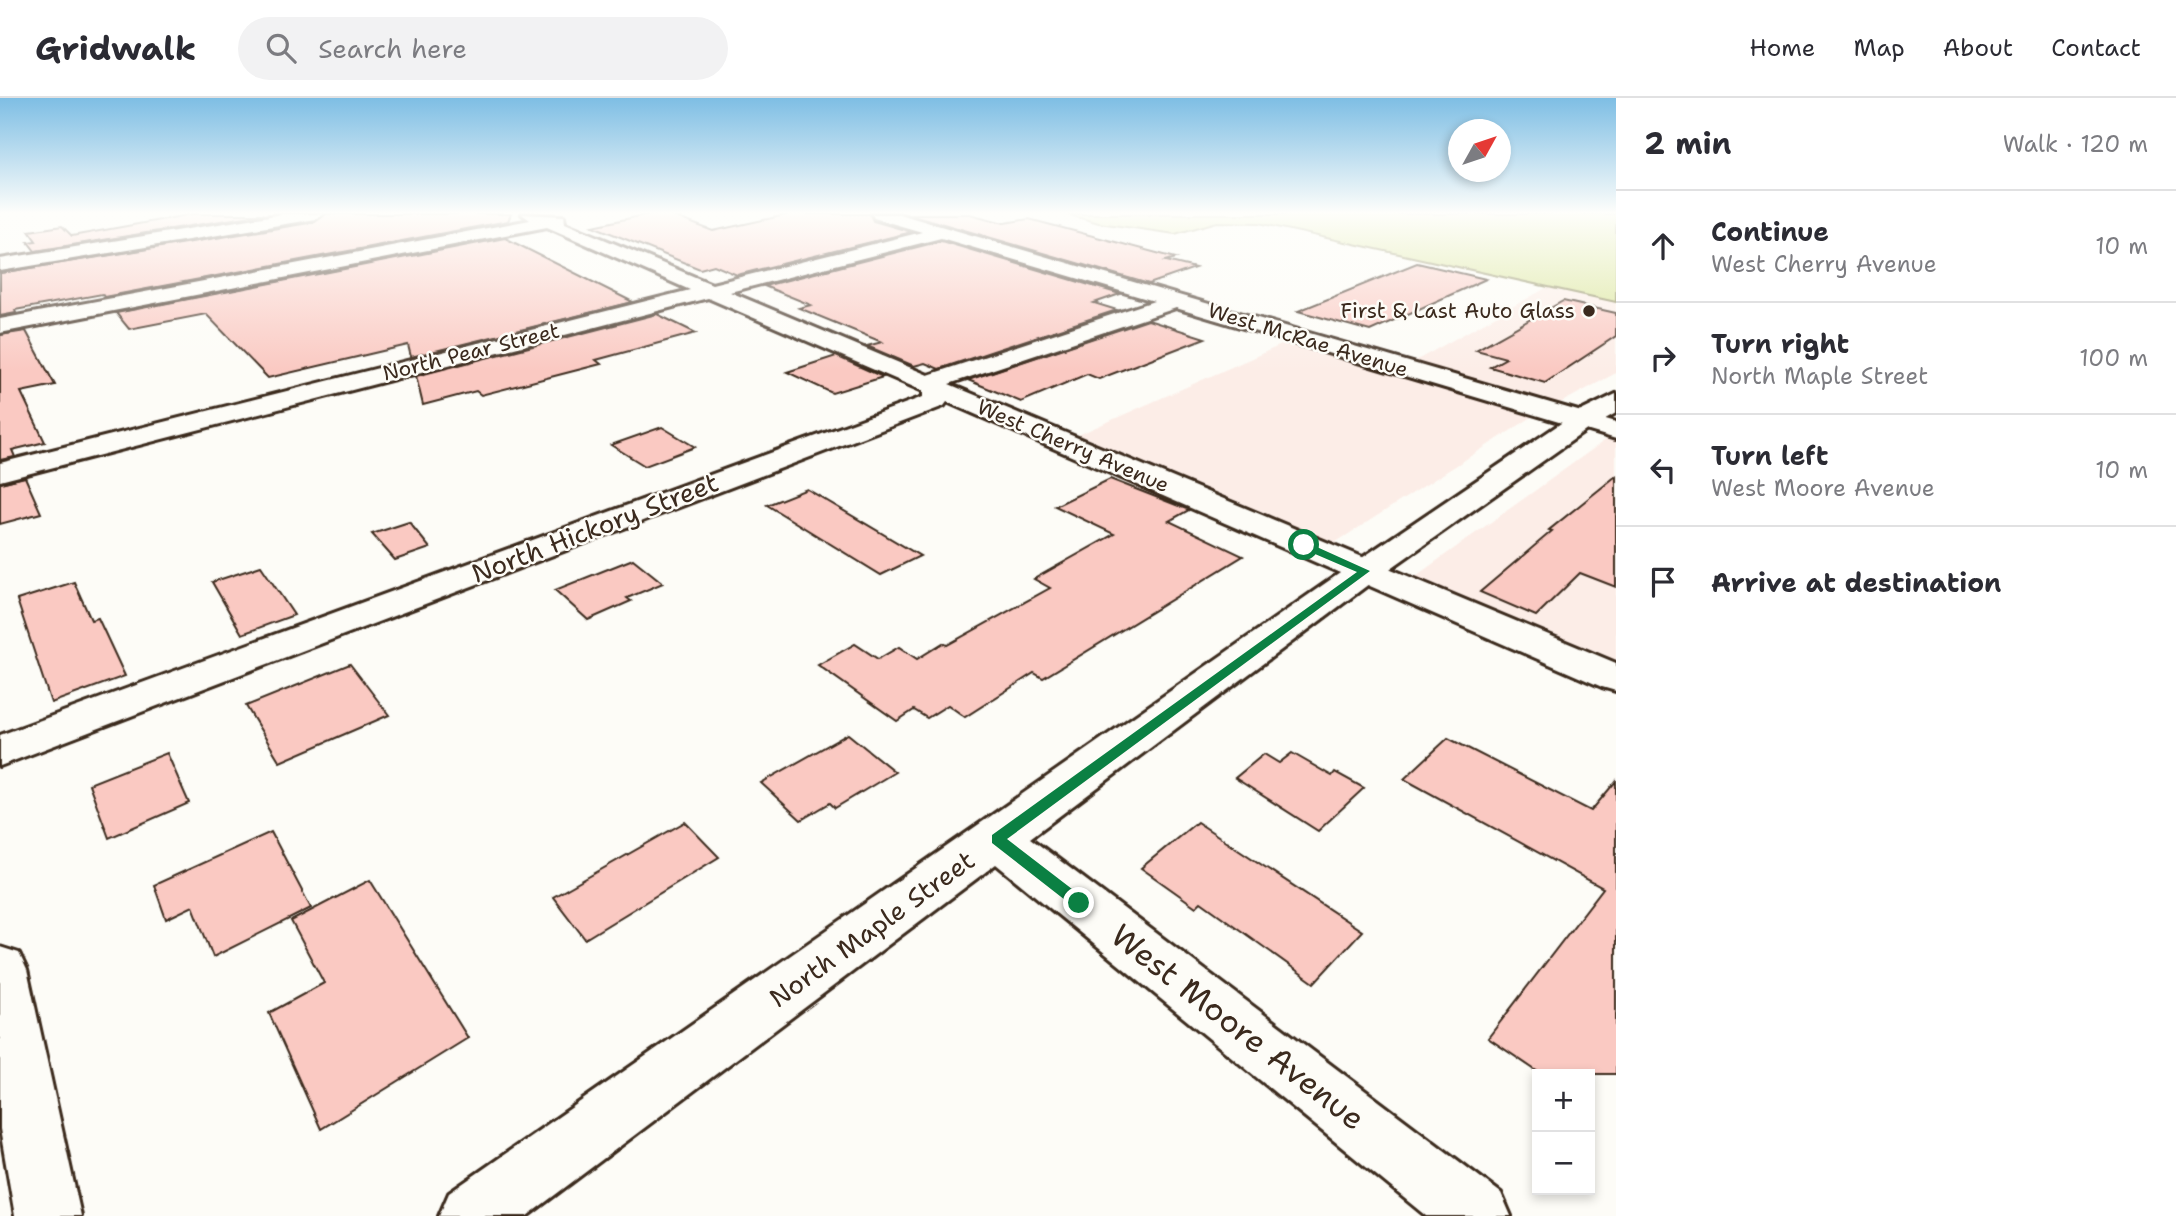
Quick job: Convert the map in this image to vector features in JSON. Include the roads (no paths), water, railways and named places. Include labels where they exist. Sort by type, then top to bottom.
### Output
[{"type":"street","points":[[0,326],[299,266]]},
{"type":"street","name":"West Cherry Avenue","points":[[651,266],[1616,678]]},
{"type":"street","name":"North Pear Street","points":[[0,472],[807,266]]},
{"type":"street","name":"West McRae Avenue","points":[[1058,266],[1604,418]]},
{"type":"street","name":"North Hickory Street","points":[[0,751],[935,401],[937,379],[1176,301]]},
{"type":"street","name":"North Maple Street","points":[[472,1216],[1365,571],[1604,418]]},
{"type":"street","name":"West Moore Avenue","points":[[997,839],[1478,1216]]},
{"type":"street","points":[[0,970],[48,1216]]},
{"type":"place","name":"First & Last Auto Glass","points":[[1589,311]]}]
